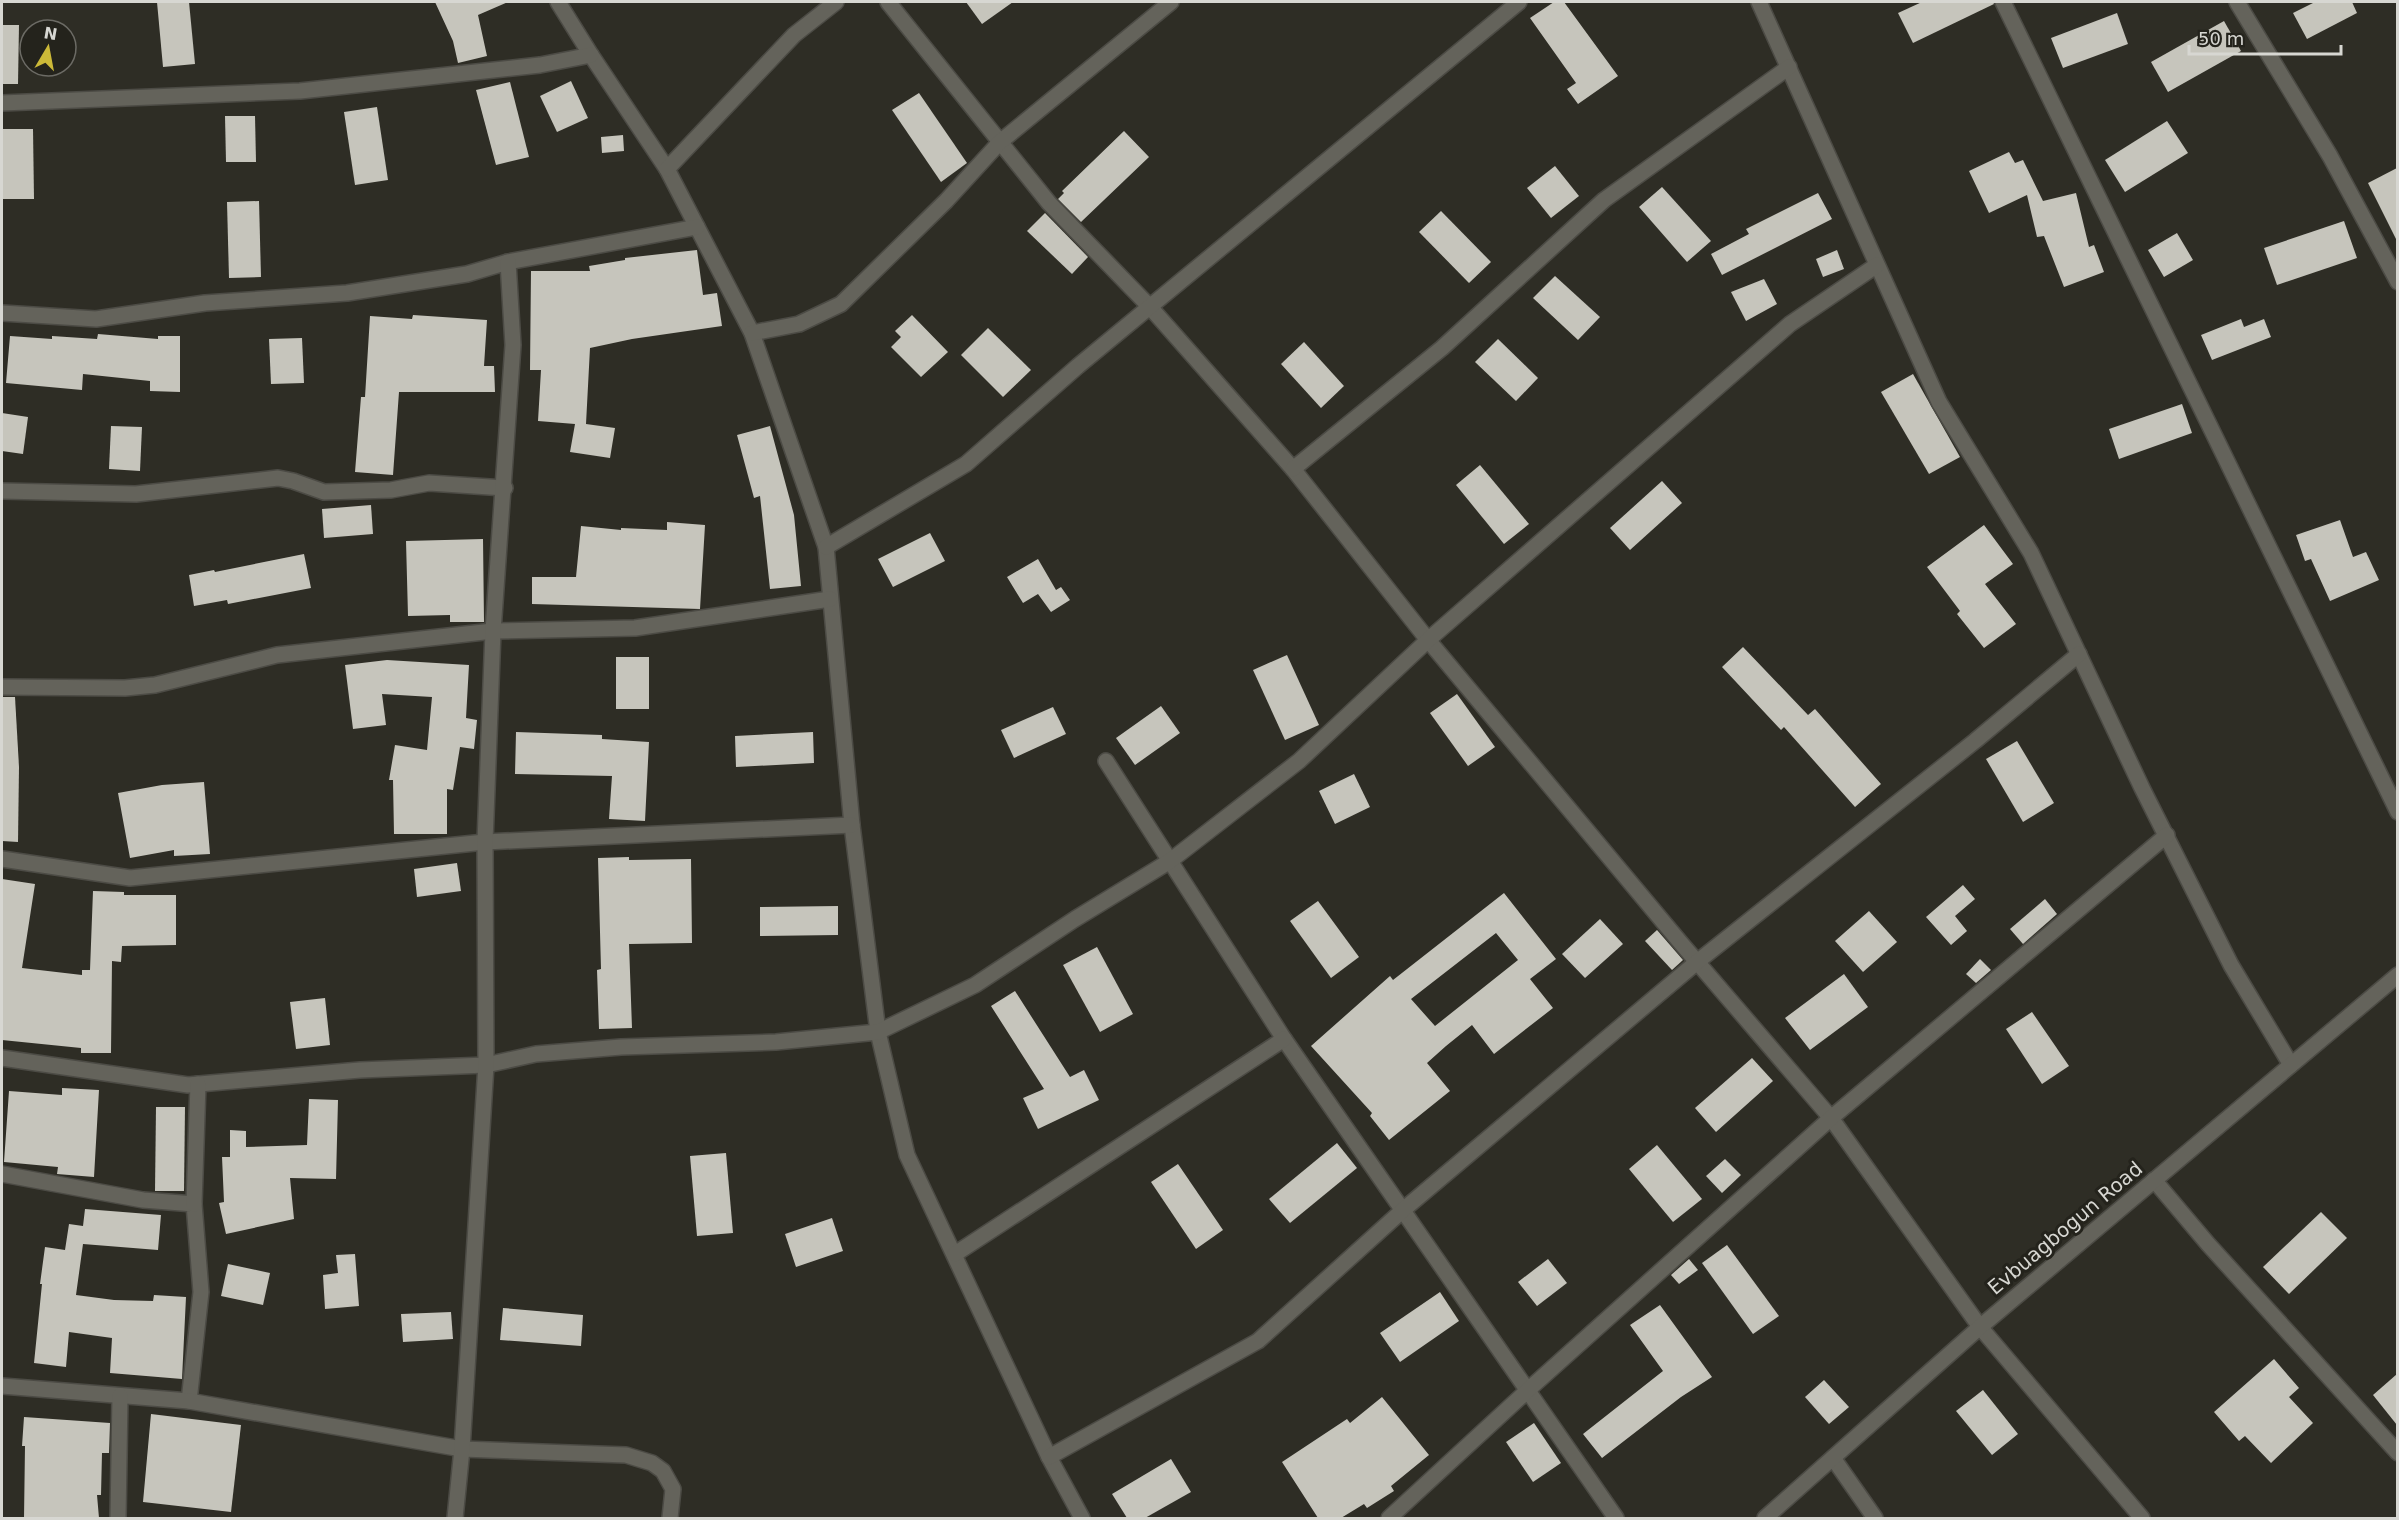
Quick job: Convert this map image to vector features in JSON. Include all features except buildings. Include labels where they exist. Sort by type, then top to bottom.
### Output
[{"type":"street","points":[[558,2],[667,169],[752,333],[826,547],[852,825],[878,1032],[907,1155],[1049,1457],[1082,1518]]},
{"type":"street","points":[[667,169],[794,35],[836,2]]},
{"type":"street","points":[[888,2],[1049,203],[1150,307],[1293,469],[1428,640],[1697,962],[1831,1118],[1980,1327],[2142,1518]]},
{"type":"street","points":[[752,333],[800,324],[841,304],[946,201],[1000,141],[1171,2]]},
{"type":"street","points":[[826,547],[966,464],[1150,307],[1519,2]]},
{"type":"street","points":[[1759,2],[1939,402],[2031,552],[2231,964],[2291,1065]]},
{"type":"street","points":[[2002,2],[2397,812]]},
{"type":"street","points":[[2237,2],[2330,156],[2397,282]]},
{"type":"street","points":[[2,103],[300,91],[540,65],[591,55]]},
{"type":"street","points":[[1293,469],[1442,348],[1604,200],[1789,67]]},
{"type":"street","points":[[2,313],[96,319],[205,303],[347,293],[467,274],[508,262],[697,227]]},
{"type":"street","points":[[455,1518],[462,1449],[486,1065],[484,842],[493,631],[505,488],[513,345],[508,262]]},
{"type":"street","points":[[2,1058],[188,1085],[360,1070],[486,1065],[536,1053],[621,1047],[777,1042],[878,1032],[975,985],[1075,919],[1170,861],[1299,761],[1428,640],[1790,324],[1877,265]]},
{"type":"street","points":[[2,491],[136,494],[278,478],[324,492],[391,490],[429,483],[505,488]]},
{"type":"street","points":[[2,687],[125,688],[155,685],[277,656],[493,631],[635,628],[830,599]]},
{"type":"street","points":[[1049,1457],[1258,1341],[1403,1210],[1697,962],[1975,741],[2079,654]]},
{"type":"street","points":[[1106,761],[1284,1039],[1616,1518]]},
{"type":"street","points":[[2,859],[130,878],[484,842],[852,825]]},
{"type":"street","points":[[1389,1518],[1831,1118],[2167,835]]},
{"type":"street","name":"Evbuagbogun Road","points":[[1765,1518],[1980,1327],[2397,975]]},
{"type":"street","points":[[955,1254],[1284,1039]]},
{"type":"street","points":[[189,1401],[201,1292],[194,1204],[198,1084]]},
{"type":"street","points":[[2,1174],[143,1200],[194,1204]]},
{"type":"street","points":[[2154,1180],[2208,1244],[2397,1453]]},
{"type":"street","points":[[2,1386],[189,1401],[462,1449],[626,1455],[652,1463],[663,1471],[673,1489],[670,1518]]},
{"type":"street","points":[[118,1518],[120,1396]]},
{"type":"street","points":[[1833,1458],[1875,1518]]}]
